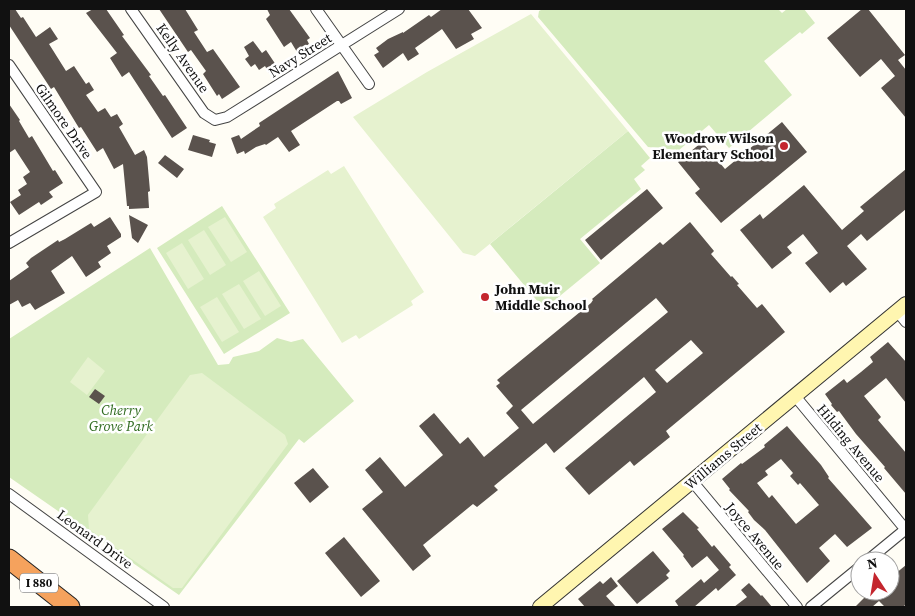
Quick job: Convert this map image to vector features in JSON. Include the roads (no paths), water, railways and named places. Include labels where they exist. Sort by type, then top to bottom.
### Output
[{"type":"highway","name":"I 880","points":[[9,560],[70,607]]},
{"type":"street","name":"Kelly Avenue","points":[[131,9],[204,112],[215,120]]},
{"type":"street","points":[[316,9],[368,84]]},
{"type":"street","name":"Navy Street","points":[[215,120],[227,117],[399,9]]},
{"type":"street","name":"Gilmore Drive","points":[[9,65],[96,192],[9,243]]},
{"type":"street","name":"Williams Street","points":[[540,607],[795,396],[903,312]]},
{"type":"street","name":"Hilding Avenue","points":[[795,396],[906,529]]},
{"type":"street","name":"Joyce Avenue","points":[[692,481],[797,607]]},
{"type":"street","name":"Leonard Drive","points":[[9,494],[164,607]]},
{"type":"street","points":[[879,551],[906,529]]},
{"type":"street","points":[[811,607],[850,575]]},
{"type":"place","name":"Woodrow Wilson Elementary School","points":[[784,146]]},
{"type":"place","name":"John Muir Middle School","points":[[485,297]]},
{"type":"park label","name":"Cherry Grove Park","points":[[121,418]]}]
